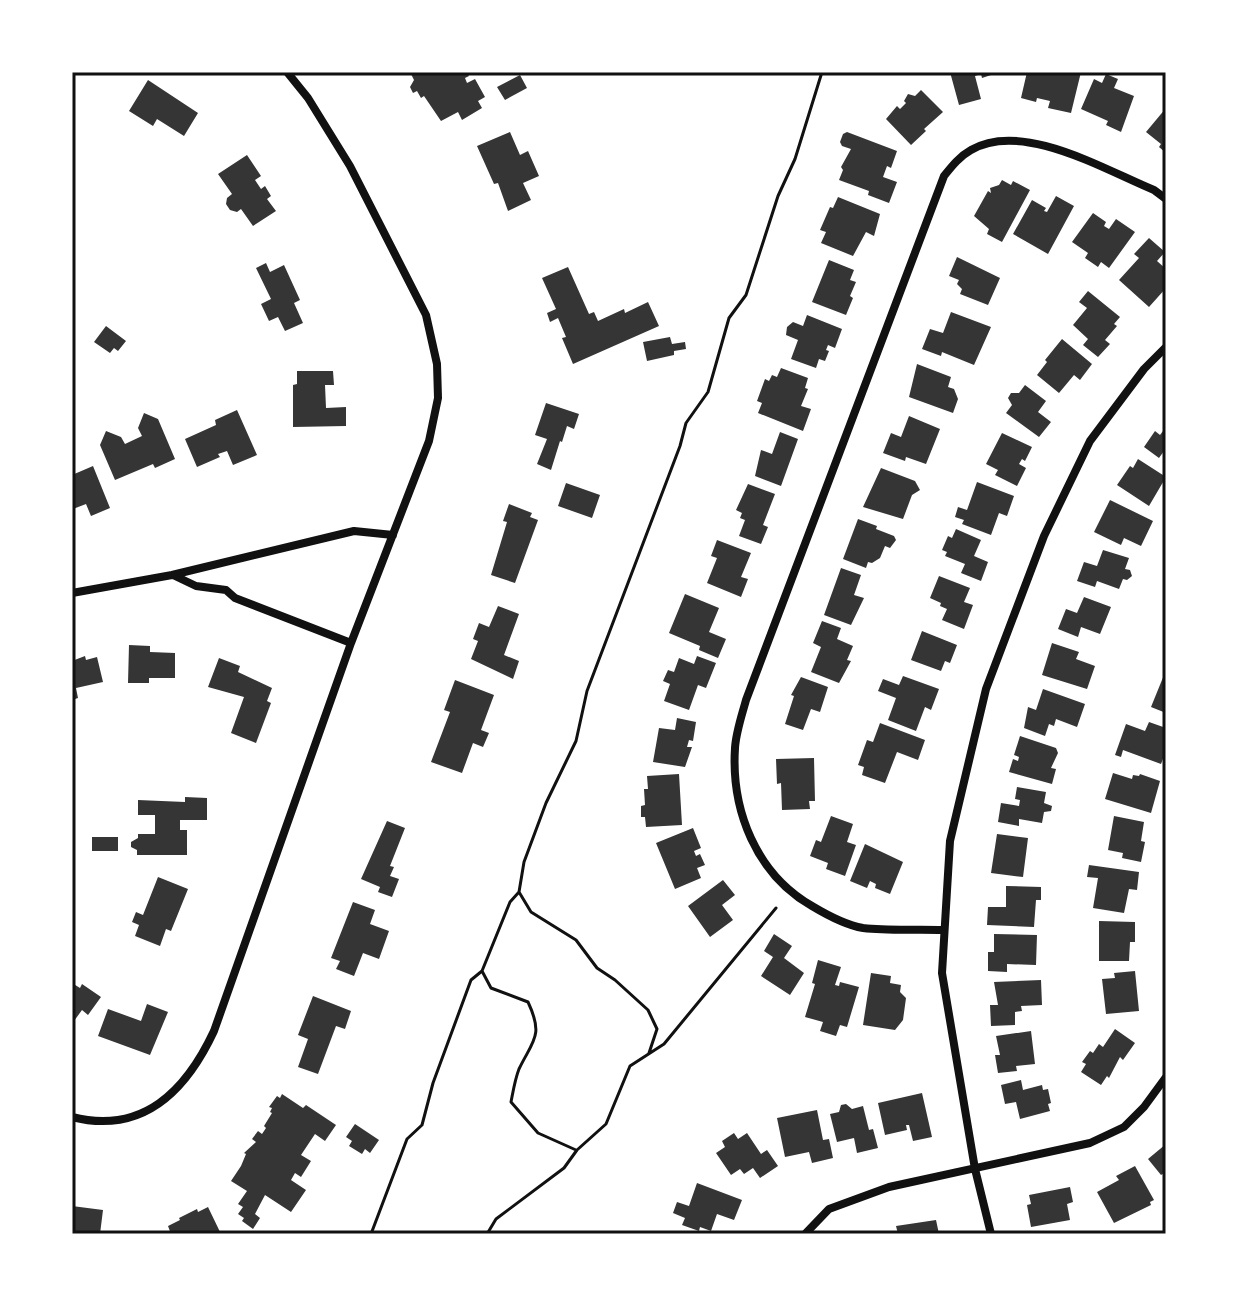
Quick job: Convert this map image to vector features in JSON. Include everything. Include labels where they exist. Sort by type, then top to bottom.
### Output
[{"type":"street","points":[[72,1117],[93,1122],[125,1119],[154,1108],[180,1087],[199,1063],[214,1031],[351,643],[429,441],[438,398],[437,364],[426,315],[350,166],[308,98],[287,72]]},
{"type":"street","points":[[943,930],[861,927],[831,917],[801,899],[774,876],[743,822],[736,787],[735,745],[746,700],[944,176],[972,149],[1008,138],[1031,141],[1062,152],[1154,190],[1166,199]]},
{"type":"street","points":[[991,1234],[975,1169],[942,973],[950,841],[983,704],[1039,550],[1090,441],[1144,369],[1166,347]]},
{"type":"street","points":[[72,593],[172,575],[354,531],[393,535]]},
{"type":"street","points":[[172,575],[196,586],[226,590],[235,598],[351,643]]},
{"type":"street","points":[[805,1234],[829,1209],[889,1187],[1090,1143],[1124,1127],[1166,1077]]},
{"type":"path","points":[[371,1234],[407,1139],[422,1125],[433,1083],[471,980],[482,971],[510,902],[519,892],[529,847],[576,741],[587,691],[686,423],[708,392],[729,318],[746,295],[778,196],[795,159],[822,72]]},
{"type":"path","points":[[519,892],[531,912],[576,940],[597,968],[648,1010],[657,1029],[649,1053]]},
{"type":"path","points":[[487,1234],[496,1219],[564,1168],[577,1150],[606,1124],[630,1066],[664,1044],[776,908]]},
{"type":"path","points":[[482,971],[491,988],[528,1002],[536,1018],[535,1044],[518,1071],[511,1102],[538,1133],[577,1150]]},
{"type":"building","points":[[410,72],[467,72],[467,83],[475,79],[485,97],[478,101],[482,108],[462,120],[458,112],[441,121],[424,96],[421,98],[417,91],[413,93],[410,87],[414,80]]},
{"type":"building","points":[[950,72],[990,72],[991,75],[982,78],[981,74],[975,76],[981,99],[959,105]]},
{"type":"building","points":[[1027,72],[1081,72],[1071,113],[1048,108],[1050,101],[1037,98],[1036,102],[1021,98]]},
{"type":"building","points":[[1106,74],[1118,79],[1114,88],[1134,96],[1121,132],[1106,125],[1108,121],[1081,109],[1094,79],[1102,83]]},
{"type":"building","points":[[520,75],[527,88],[505,100],[497,87]]},
{"type":"building","points":[[148,80],[198,113],[184,136],[157,119],[153,126],[129,111]]},
{"type":"building","points":[[921,90],[943,112],[911,145],[886,119],[897,106],[900,109],[906,103],[908,94],[915,96]]},
{"type":"building","points":[[1166,108],[1166,153],[1159,147],[1161,144],[1146,132]]},
{"type":"building","points":[[510,132],[520,155],[528,151],[539,176],[523,183],[531,200],[508,211],[498,183],[494,184],[477,146]]},
{"type":"building","points":[[847,132],[897,151],[891,168],[887,166],[883,177],[897,182],[889,203],[868,195],[869,191],[839,180],[843,170],[841,167],[851,149],[840,142]]},
{"type":"building","points":[[247,155],[261,176],[255,180],[261,189],[265,186],[271,196],[267,199],[276,211],[253,226],[241,209],[237,212],[230,210],[226,204],[232,194],[218,174]]},
{"type":"building","points":[[1002,180],[1011,185],[1013,181],[1030,190],[1002,242],[987,234],[989,229],[974,216],[988,191],[991,193],[990,188],[999,185]]},
{"type":"building","points":[[1056,196],[1074,206],[1048,254],[1013,234],[1032,200],[1046,208],[1044,211],[1047,212]]},
{"type":"building","points":[[838,197],[880,214],[874,236],[866,232],[853,256],[821,243],[826,232],[820,230]]},
{"type":"building","points":[[1093,213],[1106,222],[1104,226],[1109,229],[1116,219],[1135,232],[1109,268],[1101,262],[1098,267],[1085,258],[1088,253],[1072,242]]},
{"type":"building","points":[[1149,238],[1165,252],[1157,261],[1166,269],[1166,288],[1149,307],[1119,280],[1139,258],[1134,254]]},
{"type":"building","points":[[957,257],[1000,278],[988,305],[960,294],[959,280],[949,276]]},
{"type":"building","points":[[829,260],[854,270],[850,280],[856,282],[846,315],[812,302]]},
{"type":"building","points":[[266,263],[270,272],[284,265],[300,300],[294,303],[303,323],[285,331],[278,317],[269,321],[261,304],[271,299],[256,268]]},
{"type":"building","points":[[568,267],[589,314],[594,312],[598,321],[648,302],[659,326],[573,364],[558,318],[550,322],[547,313],[556,309],[542,278]]},
{"type":"building","points":[[1088,291],[1120,317],[1114,324],[1117,326],[1105,340],[1110,344],[1098,357],[1083,345],[1088,339],[1073,325],[1087,308],[1079,302]]},
{"type":"building","points":[[951,312],[991,327],[974,365],[942,352],[941,356],[922,349],[930,329],[943,333]]},
{"type":"building","points":[[807,315],[842,329],[835,348],[828,345],[825,361],[819,359],[816,368],[791,359],[798,340],[786,335],[787,327],[793,322],[803,326]]},
{"type":"building","points":[[106,326],[126,341],[118,351],[114,348],[110,353],[94,342]]},
{"type":"building","points":[[670,337],[672,344],[685,342],[686,349],[647,361],[643,342]]},
{"type":"building","points":[[1062,339],[1092,364],[1080,380],[1074,375],[1059,393],[1037,375]]},
{"type":"building","points":[[917,364],[951,377],[948,387],[954,389],[958,399],[953,413],[909,397]]},
{"type":"building","points":[[781,368],[808,378],[805,388],[808,389],[801,406],[811,409],[803,431],[758,413],[762,403],[757,401],[765,379],[769,381],[772,375],[777,377]]},
{"type":"building","points":[[297,371],[333,371],[334,385],[325,385],[326,408],[346,407],[346,426],[293,427],[293,385],[297,384]]},
{"type":"building","points":[[1025,385],[1046,401],[1038,412],[1051,422],[1039,437],[1006,413],[1012,405],[1008,398],[1011,393],[1019,393]]},
{"type":"building","points":[[546,403],[579,414],[574,429],[567,426],[551,470],[537,464],[547,439],[535,435]]},
{"type":"building","points":[[237,410],[257,455],[233,465],[227,451],[197,467],[185,439],[216,425],[215,420]]},
{"type":"building","points":[[144,413],[158,419],[175,459],[155,468],[153,464],[115,480],[100,445],[106,431],[121,437],[125,444],[142,436],[138,428]]},
{"type":"building","points":[[909,416],[940,429],[926,464],[883,453],[891,433],[901,437]]},
{"type":"building","points":[[1166,427],[1166,453],[1164,451],[1159,458],[1144,447],[1155,431],[1160,435]]},
{"type":"building","points":[[780,432],[798,439],[781,486],[755,476],[761,450],[772,454]]},
{"type":"building","points":[[1002,433],[1032,447],[1025,461],[1022,459],[1019,464],[1026,468],[1017,486],[995,475],[998,470],[986,464]]},
{"type":"building","points":[[1138,459],[1166,477],[1149,506],[1117,485]]},
{"type":"building","points":[[93,466],[110,508],[91,516],[86,504],[73,509],[72,475]]},
{"type":"building","points":[[881,468],[915,481],[920,490],[912,495],[903,519],[863,507]]},
{"type":"building","points":[[977,482],[1014,496],[1007,516],[999,513],[991,535],[962,524],[964,520],[955,517],[958,507],[967,510]]},
{"type":"building","points":[[566,483],[600,495],[592,518],[558,506]]},
{"type":"building","points":[[748,484],[775,494],[763,525],[768,527],[761,544],[739,536],[745,520],[740,518],[742,513],[736,510]]},
{"type":"building","points":[[1110,500],[1153,521],[1141,546],[1124,538],[1121,545],[1094,532]]},
{"type":"building","points":[[509,504],[532,513],[530,517],[538,520],[515,583],[491,575],[507,522],[503,521]]},
{"type":"building","points":[[858,519],[877,526],[876,529],[894,536],[896,540],[890,548],[885,546],[880,558],[868,562],[866,568],[843,559]]},
{"type":"building","points":[[956,529],[981,540],[974,556],[988,562],[981,581],[961,573],[965,564],[945,556],[947,552],[942,550],[948,536],[952,538]]},
{"type":"building","points":[[717,540],[751,553],[741,577],[748,579],[741,597],[707,583],[717,558],[711,556]]},
{"type":"building","points":[[1103,550],[1129,558],[1125,569],[1130,570],[1132,576],[1123,579],[1119,589],[1097,581],[1095,587],[1077,581],[1084,562],[1097,566]]},
{"type":"building","points":[[841,568],[861,575],[854,595],[864,598],[851,625],[824,615]]},
{"type":"building","points":[[939,576],[970,588],[964,602],[973,605],[964,629],[942,620],[947,609],[930,598]]},
{"type":"building","points":[[685,594],[719,608],[709,632],[726,639],[718,658],[699,650],[700,646],[669,633]]},
{"type":"building","points":[[1084,597],[1111,607],[1100,634],[1081,627],[1078,637],[1058,629],[1066,609],[1077,613]]},
{"type":"building","points":[[498,606],[519,614],[504,655],[519,661],[513,679],[471,659],[478,641],[473,639],[479,623],[489,627]]},
{"type":"building","points":[[822,621],[841,628],[837,639],[853,646],[847,660],[851,661],[839,683],[811,672],[821,647],[813,643]]},
{"type":"building","points":[[922,631],[957,645],[950,663],[945,661],[941,671],[911,660]]},
{"type":"building","points":[[1052,643],[1079,652],[1076,659],[1095,666],[1087,689],[1042,675]]},
{"type":"building","points":[[129,645],[150,646],[150,652],[175,653],[175,678],[149,678],[149,683],[128,683]]},
{"type":"building","points":[[85,656],[86,660],[97,657],[103,682],[76,688],[78,698],[72,700],[72,661]]},
{"type":"building","points":[[697,656],[716,663],[706,688],[698,685],[689,710],[664,701],[670,684],[663,681],[668,670],[674,672],[679,658],[694,664]]},
{"type":"building","points":[[219,658],[240,666],[238,672],[272,688],[267,701],[271,703],[256,743],[231,733],[244,697],[208,687]]},
{"type":"building","points":[[903,676],[939,689],[931,710],[925,707],[916,731],[888,720],[896,698],[878,691],[883,679],[899,685]]},
{"type":"building","points":[[1166,676],[1166,713],[1151,707]]},
{"type":"building","points":[[801,677],[828,687],[820,712],[811,709],[803,730],[785,724],[794,696],[791,695]]},
{"type":"building","points":[[455,680],[494,695],[481,730],[489,733],[483,747],[473,743],[462,773],[431,762],[450,712],[444,710]]},
{"type":"building","points":[[1043,689],[1085,704],[1077,727],[1056,719],[1054,726],[1049,724],[1045,736],[1024,728],[1028,707],[1036,710]]},
{"type":"building","points":[[677,718],[696,722],[693,741],[689,740],[687,747],[692,747],[685,767],[653,762],[659,728],[675,730]]},
{"type":"building","points":[[1149,722],[1166,728],[1166,751],[1161,764],[1123,750],[1121,757],[1115,755],[1126,724],[1145,731]]},
{"type":"building","points":[[880,723],[925,740],[918,760],[897,752],[885,783],[862,775],[864,767],[858,765],[867,740],[873,742]]},
{"type":"building","points":[[1020,736],[1056,748],[1058,753],[1051,768],[1056,769],[1052,784],[1009,772],[1013,759],[1018,761],[1019,757],[1014,755]]},
{"type":"building","points":[[814,758],[815,801],[809,801],[810,809],[782,810],[776,759]]},
{"type":"building","points":[[1113,773],[1132,779],[1133,775],[1140,774],[1160,781],[1151,813],[1105,799]]},
{"type":"building","points":[[679,774],[682,825],[646,827],[645,817],[641,817],[641,806],[645,805],[647,776]]},
{"type":"building","points":[[1017,787],[1046,792],[1044,803],[1052,806],[1051,811],[1044,812],[1042,823],[1019,819],[1019,826],[998,822],[1001,803],[1019,806],[1020,800],[1015,799]]},
{"type":"building","points":[[185,797],[207,798],[207,820],[180,820],[180,830],[187,830],[187,855],[137,855],[131,842],[138,838],[138,834],[155,834],[155,815],[138,815],[138,800],[185,802]]},
{"type":"building","points":[[831,816],[853,824],[847,842],[856,845],[845,876],[826,869],[828,863],[810,856],[816,840],[821,842]]},
{"type":"building","points":[[1114,816],[1144,822],[1141,841],[1145,842],[1141,862],[1122,858],[1123,853],[1108,850]]},
{"type":"building","points":[[387,821],[405,828],[390,866],[394,867],[390,876],[399,879],[392,897],[378,892],[380,887],[361,879]]},
{"type":"building","points":[[693,828],[701,848],[694,851],[696,856],[700,854],[705,865],[697,868],[701,878],[675,889],[656,843]]},
{"type":"building","points":[[997,834],[1028,838],[1023,877],[991,873]]},
{"type":"building","points":[[92,837],[118,837],[118,851],[92,851]]},
{"type":"building","points":[[865,844],[903,862],[890,894],[875,888],[876,884],[870,881],[867,888],[850,881]]},
{"type":"building","points":[[1089,865],[1139,872],[1137,890],[1129,889],[1124,913],[1093,908],[1098,878],[1087,877]]},
{"type":"building","points":[[158,877],[188,889],[171,931],[166,929],[160,946],[135,936],[139,925],[132,922],[136,912],[143,915]]},
{"type":"building","points":[[723,880],[735,895],[722,905],[733,920],[710,937],[688,906]]},
{"type":"building","points":[[1006,886],[1041,887],[1041,900],[1036,900],[1034,927],[987,925],[988,907],[1006,907]]},
{"type":"building","points":[[353,902],[375,910],[370,924],[389,931],[379,959],[363,953],[354,976],[336,969],[340,961],[331,958]]},
{"type":"building","points":[[1099,921],[1135,922],[1135,942],[1130,942],[1129,961],[1099,961]]},
{"type":"building","points":[[774,934],[792,946],[784,958],[804,973],[790,995],[761,976],[773,957],[764,951]]},
{"type":"building","points":[[994,934],[1037,935],[1036,965],[1007,964],[1007,972],[988,971],[988,952],[994,952]]},
{"type":"building","points":[[818,960],[841,967],[835,985],[839,986],[840,982],[859,987],[847,1027],[840,1025],[836,1036],[820,1031],[823,1022],[805,1017],[815,984],[812,983]]},
{"type":"building","points":[[1135,971],[1139,1011],[1106,1014],[1102,979],[1115,978],[1114,973]]},
{"type":"building","points":[[871,973],[891,976],[890,983],[901,985],[900,992],[906,998],[903,1020],[895,1030],[863,1025]]},
{"type":"building","points":[[1041,980],[1042,1005],[1021,1006],[1022,1011],[1015,1012],[1015,1025],[991,1026],[990,1005],[998,1005],[994,982]]},
{"type":"building","points":[[72,983],[80,988],[82,984],[101,997],[88,1015],[82,1010],[74,1021],[72,1020]]},
{"type":"building","points":[[313,996],[351,1011],[345,1029],[336,1026],[318,1074],[298,1067],[308,1039],[298,1035]]},
{"type":"building","points":[[147,1004],[168,1012],[150,1055],[98,1036],[108,1009],[141,1021]]},
{"type":"building","points":[[1115,1029],[1135,1043],[1123,1060],[1120,1057],[1109,1078],[1107,1076],[1101,1085],[1081,1072],[1086,1064],[1082,1062],[1099,1044],[1103,1047]]},
{"type":"building","points":[[1031,1031],[1035,1064],[1016,1066],[1017,1071],[998,1073],[995,1055],[1000,1055],[996,1036]]},
{"type":"building","points":[[1021,1080],[1023,1090],[1042,1085],[1043,1090],[1048,1089],[1050,1111],[1020,1119],[1016,1102],[1005,1104],[1001,1085]]},
{"type":"building","points":[[922,1093],[932,1137],[913,1141],[909,1125],[906,1125],[907,1130],[885,1135],[878,1103]]},
{"type":"building","points":[[282,1094],[303,1108],[306,1105],[336,1125],[325,1141],[315,1134],[301,1155],[311,1161],[301,1177],[295,1173],[291,1180],[306,1190],[291,1212],[265,1195],[255,1214],[260,1218],[253,1229],[238,1214],[243,1207],[238,1204],[247,1191],[231,1181],[241,1166],[244,1153],[256,1142],[252,1139],[258,1131],[262,1134],[266,1128],[264,1126],[272,1113],[269,1107]]},
{"type":"building","points":[[846,1104],[852,1109],[863,1106],[869,1130],[873,1129],[878,1148],[857,1153],[854,1138],[837,1142],[830,1114],[839,1112],[841,1105]]},
{"type":"building","points":[[817,1110],[823,1140],[829,1139],[833,1158],[812,1163],[809,1152],[785,1157],[777,1118]]},
{"type":"building","points":[[355,1124],[379,1140],[370,1153],[365,1149],[362,1154],[349,1146],[352,1141],[346,1137]]},
{"type":"building","points":[[734,1133],[738,1139],[747,1133],[761,1154],[767,1150],[778,1166],[760,1178],[753,1168],[744,1174],[740,1169],[731,1175],[716,1153],[725,1147],[722,1141]]},
{"type":"building","points":[[1166,1144],[1166,1172],[1161,1175],[1148,1159]]},
{"type":"building","points":[[1135,1166],[1154,1200],[1150,1202],[1151,1205],[1114,1223],[1097,1192],[1119,1180],[1116,1176]]},
{"type":"building","points":[[697,1183],[742,1200],[734,1220],[717,1214],[711,1231],[700,1227],[699,1231],[682,1225],[685,1218],[673,1213],[677,1202],[689,1206]]},
{"type":"building","points":[[1070,1187],[1073,1202],[1067,1204],[1070,1220],[1031,1227],[1027,1205],[1031,1204],[1029,1195]]},
{"type":"building","points":[[72,1206],[103,1210],[100,1234],[72,1234]]},
{"type":"building","points":[[208,1207],[221,1234],[171,1234],[168,1226],[197,1209],[198,1212]]},
{"type":"building","points":[[936,1220],[939,1234],[898,1234],[896,1226]]}]
